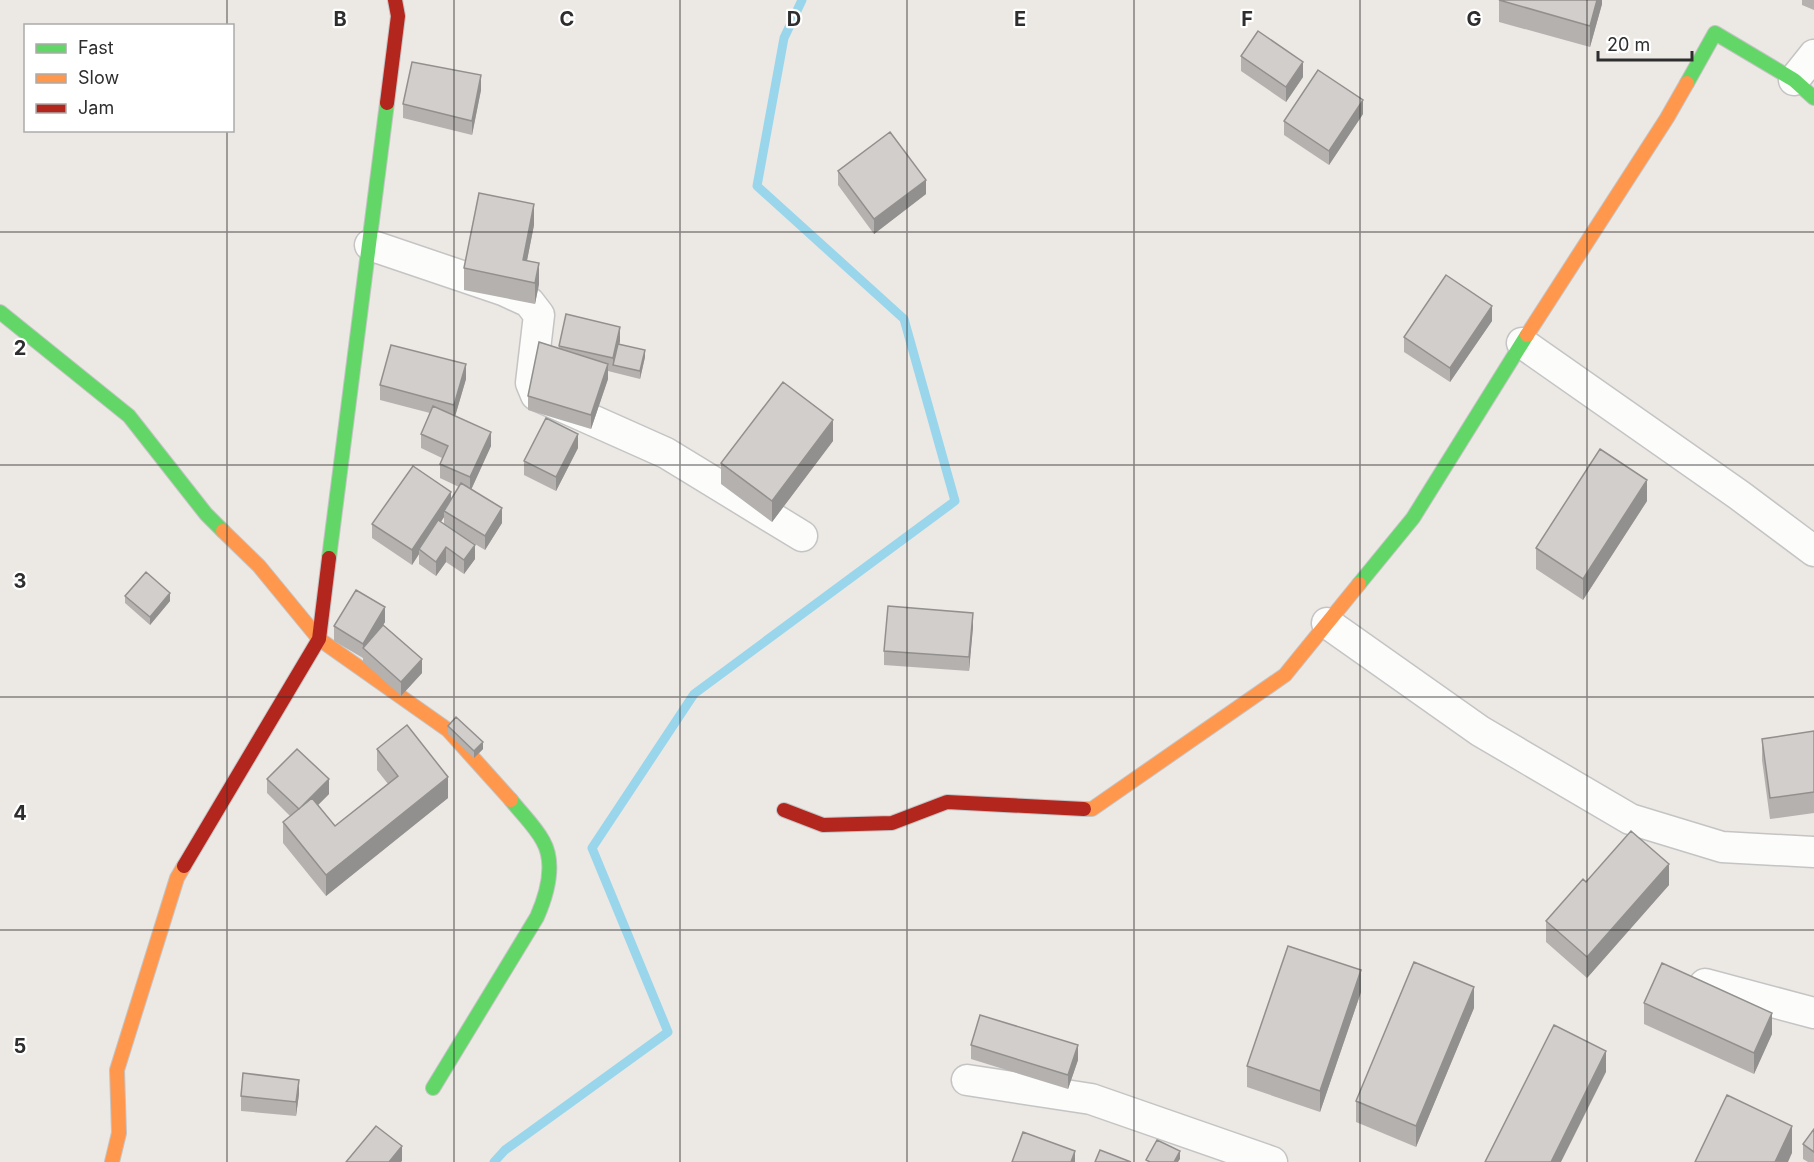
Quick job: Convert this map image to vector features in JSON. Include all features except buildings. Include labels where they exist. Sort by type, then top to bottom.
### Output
[{"type":"street","points":[[112,1162],[119,1133],[117,1070],[177,878],[319,639],[398,16],[395,0]]},
{"type":"street","points":[[784,810],[823,825],[892,823],[946,802],[1092,809],[1285,675],[1413,518],[1666,118],[1715,33],[1804,89],[1814,55]]},
{"type":"street","points":[[370,245],[529,302],[539,315],[531,383],[536,395],[666,453],[802,536]]},
{"type":"street","points":[[0,312],[129,416],[206,514],[259,566],[319,639],[448,730],[508,796],[543,841],[550,869],[545,899],[537,917],[433,1088]]},
{"type":"street","points":[[1522,343],[1739,495],[1814,551]]},
{"type":"street","points":[[1327,623],[1480,731],[1630,819],[1722,847],[1814,852]]},
{"type":"street","points":[[1705,984],[1814,1013]]},
{"type":"street","points":[[967,1080],[1091,1099],[1272,1162]]},
{"type":"waterway","points":[[494,1162],[505,1150],[668,1032],[592,848],[694,694],[955,501],[904,319],[757,186],[784,38],[802,0]]},
{"type":"traffic: fast","points":[[1687,83],[1715,33],[1794,80],[1814,98]]},
{"type":"traffic: fast","points":[[329,558],[387,103]]},
{"type":"traffic: fast","points":[[0,312],[129,416],[206,514],[223,531]]},
{"type":"traffic: fast","points":[[1359,584],[1413,518],[1527,335]]},
{"type":"traffic: fast","points":[[433,1088],[537,917],[547,889],[549,879],[547,850],[536,830],[511,800]]},
{"type":"traffic: slow","points":[[1527,335],[1667,118],[1687,83]]},
{"type":"traffic: slow","points":[[223,531],[259,566],[319,639],[448,730],[511,800]]},
{"type":"traffic: slow","points":[[1084,809],[1092,809],[1285,675],[1359,584]]},
{"type":"traffic: slow","points":[[112,1162],[119,1133],[117,1070],[177,878],[184,866]]},
{"type":"traffic: jam","points":[[387,103],[398,16],[395,0]]},
{"type":"traffic: jam","points":[[184,866],[319,639],[329,558]]},
{"type":"traffic: jam","points":[[784,810],[823,825],[892,823],[947,802],[1084,809]]}]
